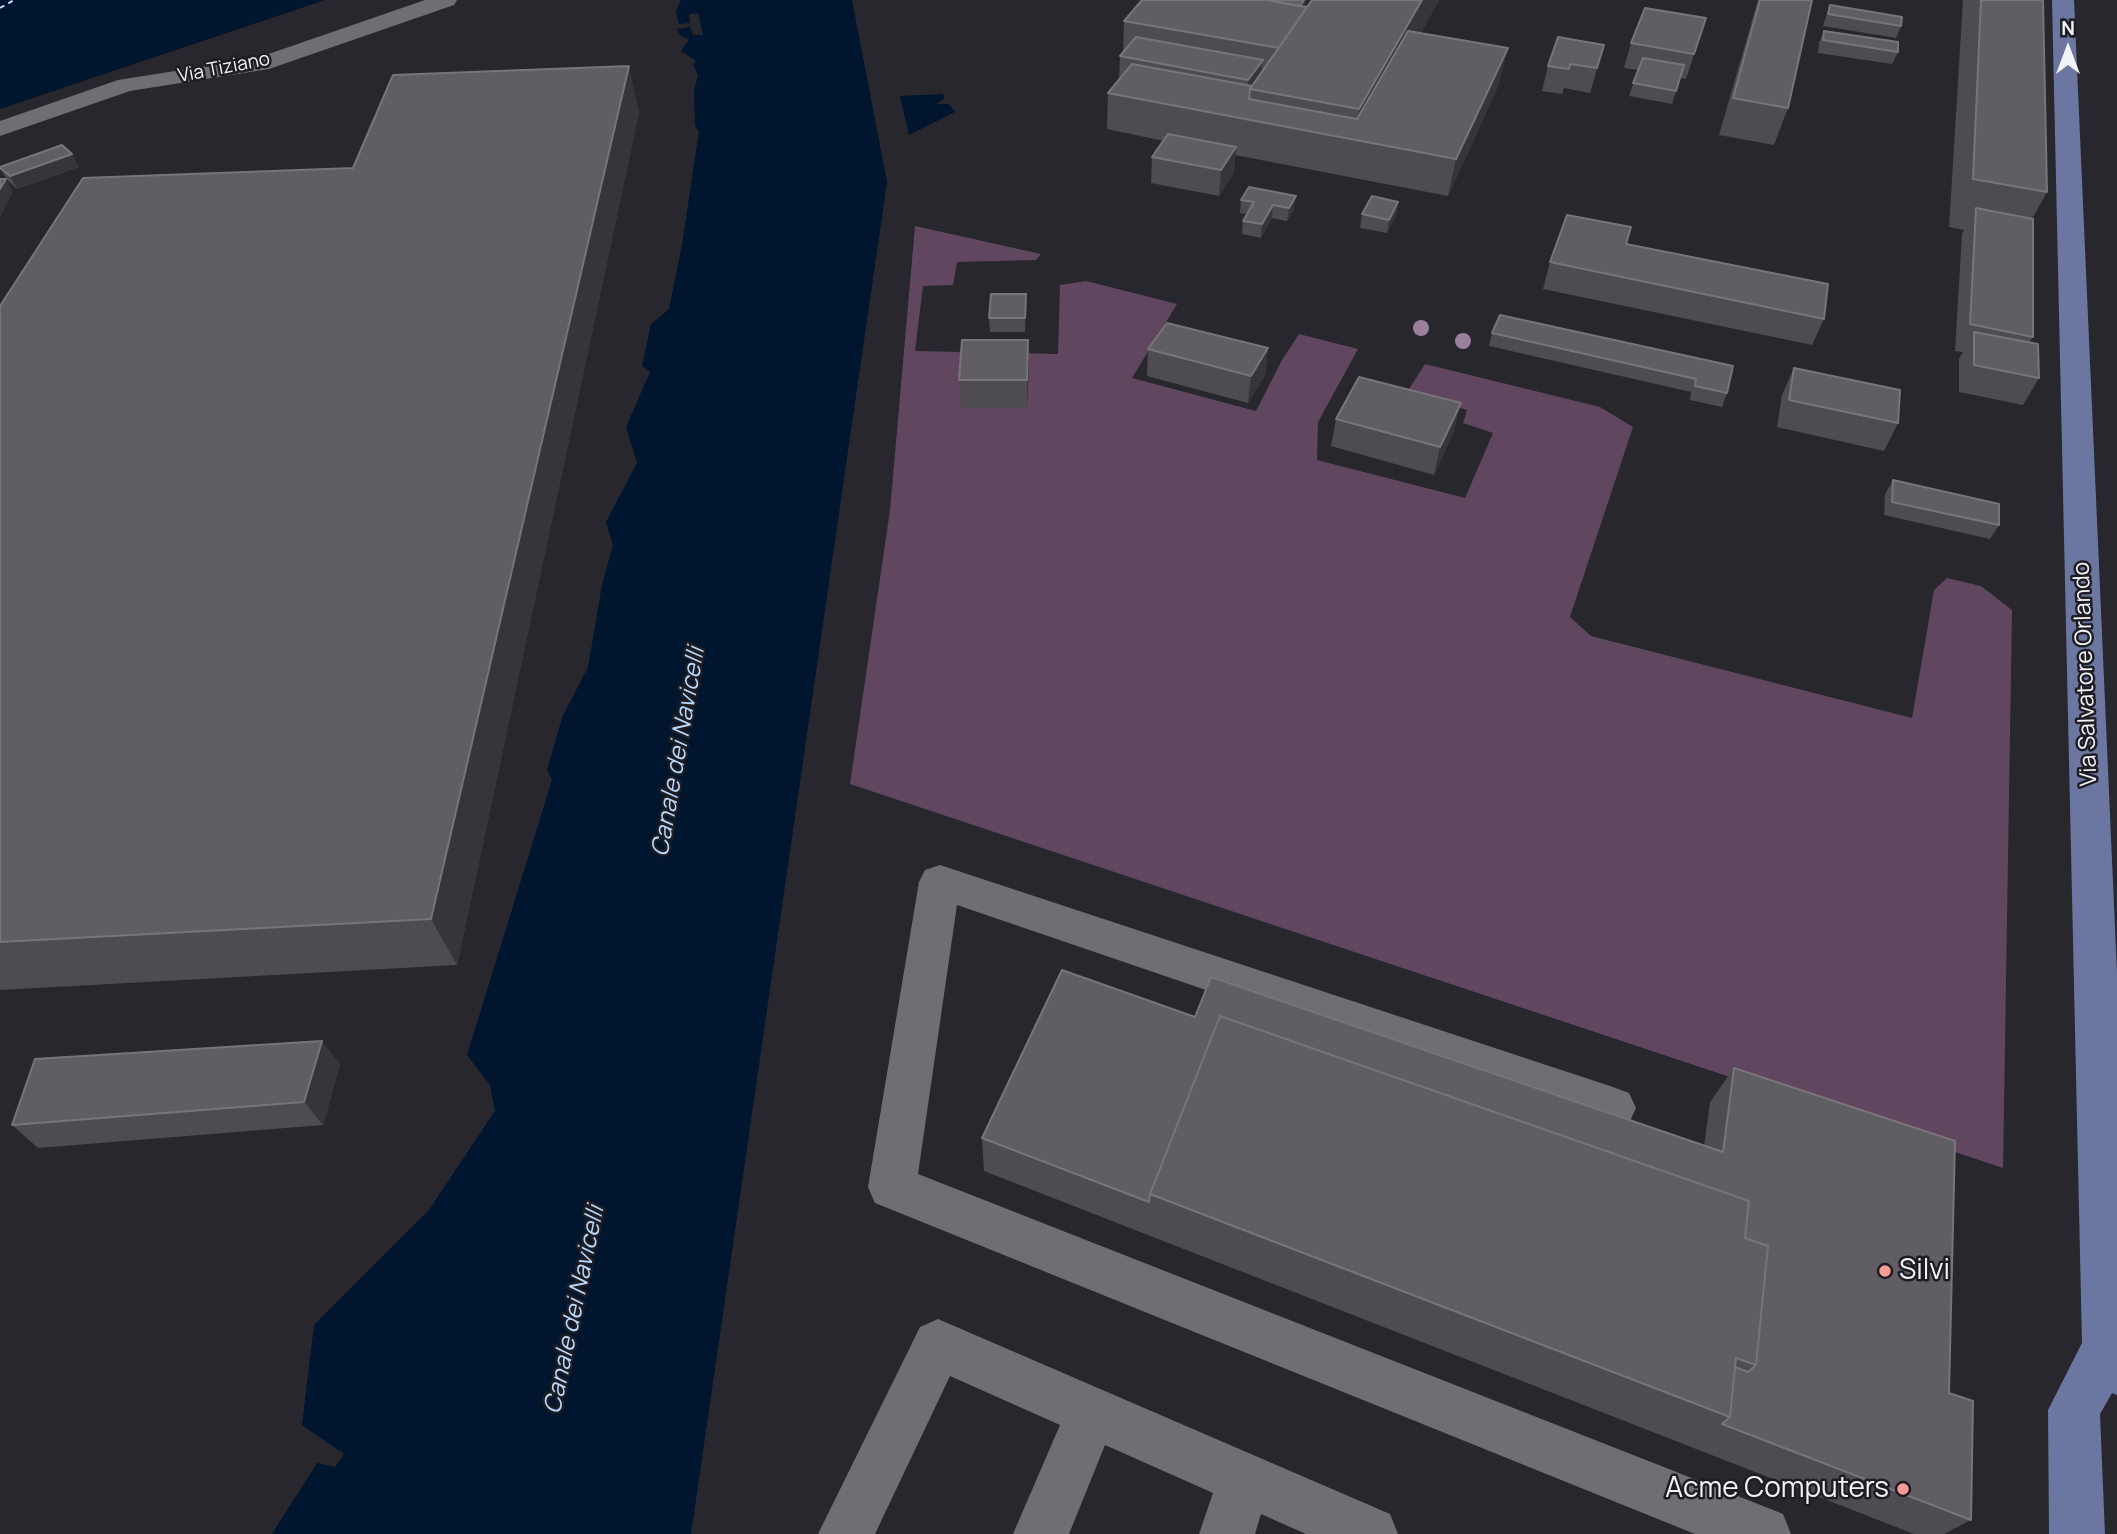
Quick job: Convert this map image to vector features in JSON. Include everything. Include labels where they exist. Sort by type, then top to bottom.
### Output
[{"type":"main road","name":"Via Salvatore Orlando","points":[[2063,0],[2112,1358],[2074,1410],[2077,1534]]},
{"type":"lane","name":"Via Tiziano","points":[[0,129],[126,85],[261,64],[446,0]]},
{"type":"lane","points":[[1613,1108],[940,882],[892,1187],[1763,1534]]},
{"type":"lane","points":[[846,1534],[937,1345],[1370,1534]]},
{"type":"lane","points":[[1041,1534],[1092,1413]]},
{"type":"lane","points":[[1227,1534],[1244,1479]]},
{"type":"shaded area","points":[[915,226],[1041,254],[1036,260],[957,262],[953,285],[923,286],[915,351],[1058,354],[1060,285],[1086,281],[1177,304],[1132,378],[1256,411],[1282,360],[1299,334],[1358,349],[1318,422],[1317,460],[1465,498],[1493,433],[1463,423],[1467,410],[1407,392],[1425,364],[1600,407],[1633,427],[1570,617],[1591,636],[1912,718],[1934,590],[1947,578],[1981,586],[2012,610],[2003,1168],[850,784],[890,510]]},
{"type":"water","points":[[0,0],[325,0],[0,109]]},
{"type":"water","name":"Canale dei Navicelli","points":[[681,0],[852,0],[887,182],[691,1534],[272,1534],[317,1463],[335,1467],[344,1454],[302,1425],[314,1325],[429,1210],[495,1111],[490,1085],[467,1055],[552,780],[547,770],[562,718],[588,667],[602,585],[613,545],[606,522],[637,463],[626,427],[650,372],[642,366],[651,324],[669,309],[682,245],[699,131],[695,126],[694,91],[698,75],[693,65],[696,61],[681,51],[689,40],[680,35],[677,29],[690,27],[693,35],[703,35],[698,13],[689,14],[690,23],[679,24],[676,11]]},
{"type":"water","points":[[943,94],[944,99],[936,104],[949,104],[955,112],[909,135],[900,96]]},
{"type":"building","points":[[1142,0],[1266,0],[1307,7],[1279,48],[1124,21]]},
{"type":"building","points":[[1266,0],[1304,0],[1300,6]]},
{"type":"building","points":[[1312,0],[1422,0],[1359,109],[1250,89]]},
{"type":"building","points":[[1760,0],[1812,0],[1788,108],[1733,98]]},
{"type":"building","points":[[1981,0],[2043,0],[2047,192],[1973,179]]},
{"type":"building","points":[[1830,5],[1902,17],[1901,26],[1828,14]]},
{"type":"building","points":[[1645,8],[1706,18],[1694,54],[1631,43]]},
{"type":"building","points":[[1408,31],[1508,48],[1456,159],[1108,93],[1132,64],[1252,86],[1249,99],[1357,119]]},
{"type":"building","points":[[1824,31],[1898,42],[1898,52],[1823,40]]},
{"type":"building","points":[[1136,37],[1263,60],[1248,80],[1120,56]]},
{"type":"building","points":[[1558,37],[1604,45],[1597,68],[1570,64],[1569,69],[1548,66]]},
{"type":"building","points":[[1643,58],[1684,65],[1676,91],[1633,83]]},
{"type":"building","points":[[629,66],[431,919],[0,942],[0,306],[83,178],[353,168],[393,75]]},
{"type":"building","points":[[1168,134],[1236,147],[1221,170],[1152,157]]},
{"type":"building","points":[[62,145],[72,154],[10,176],[0,168],[0,167]]},
{"type":"building","points":[[1249,187],[1296,196],[1289,208],[1273,205],[1262,224],[1243,221],[1254,202],[1241,200]]},
{"type":"building","points":[[1372,196],[1398,202],[1389,220],[1362,214]]},
{"type":"building","points":[[1976,208],[2033,219],[2033,337],[1970,324]]},
{"type":"building","points":[[1567,215],[1631,227],[1626,244],[1828,284],[1824,319],[1550,262]]},
{"type":"building","points":[[991,294],[1026,294],[1025,318],[989,318]]},
{"type":"building","points":[[1500,315],[1733,366],[1727,393],[1695,386],[1696,379],[1492,333]]},
{"type":"building","points":[[1167,323],[1268,348],[1251,376],[1148,349]]},
{"type":"building","points":[[1974,332],[2038,344],[2039,378],[1974,365]]},
{"type":"building","points":[[962,340],[1028,340],[1027,380],[959,380]]},
{"type":"building","points":[[1794,368],[1900,390],[1898,423],[1789,400]]},
{"type":"building","points":[[1359,377],[1461,403],[1440,447],[1336,419]]},
{"type":"building","points":[[1893,480],[1999,504],[1999,525],[1892,502]]},
{"type":"building","points":[[1062,970],[1195,1017],[1211,977],[1723,1152],[1734,1068],[1955,1141],[1949,1393],[1973,1401],[1971,1520],[1722,1424],[1730,1417],[1735,1367],[1748,1372],[1756,1365],[1768,1246],[1745,1238],[1749,1201],[1220,1016],[1149,1202],[982,1138]]},
{"type":"building","points":[[1220,1016],[1749,1201],[1745,1238],[1768,1246],[1756,1365],[1736,1358],[1730,1417],[1150,1194]]},
{"type":"building","points":[[322,1041],[304,1102],[12,1125],[35,1059]]},
{"type":"ferry route","points":[[0,8],[14,0]]},
{"type":"place","name":"Silvi","points":[[1885,1271]]},
{"type":"place","name":"Acme Computers","points":[[1903,1489]]}]
